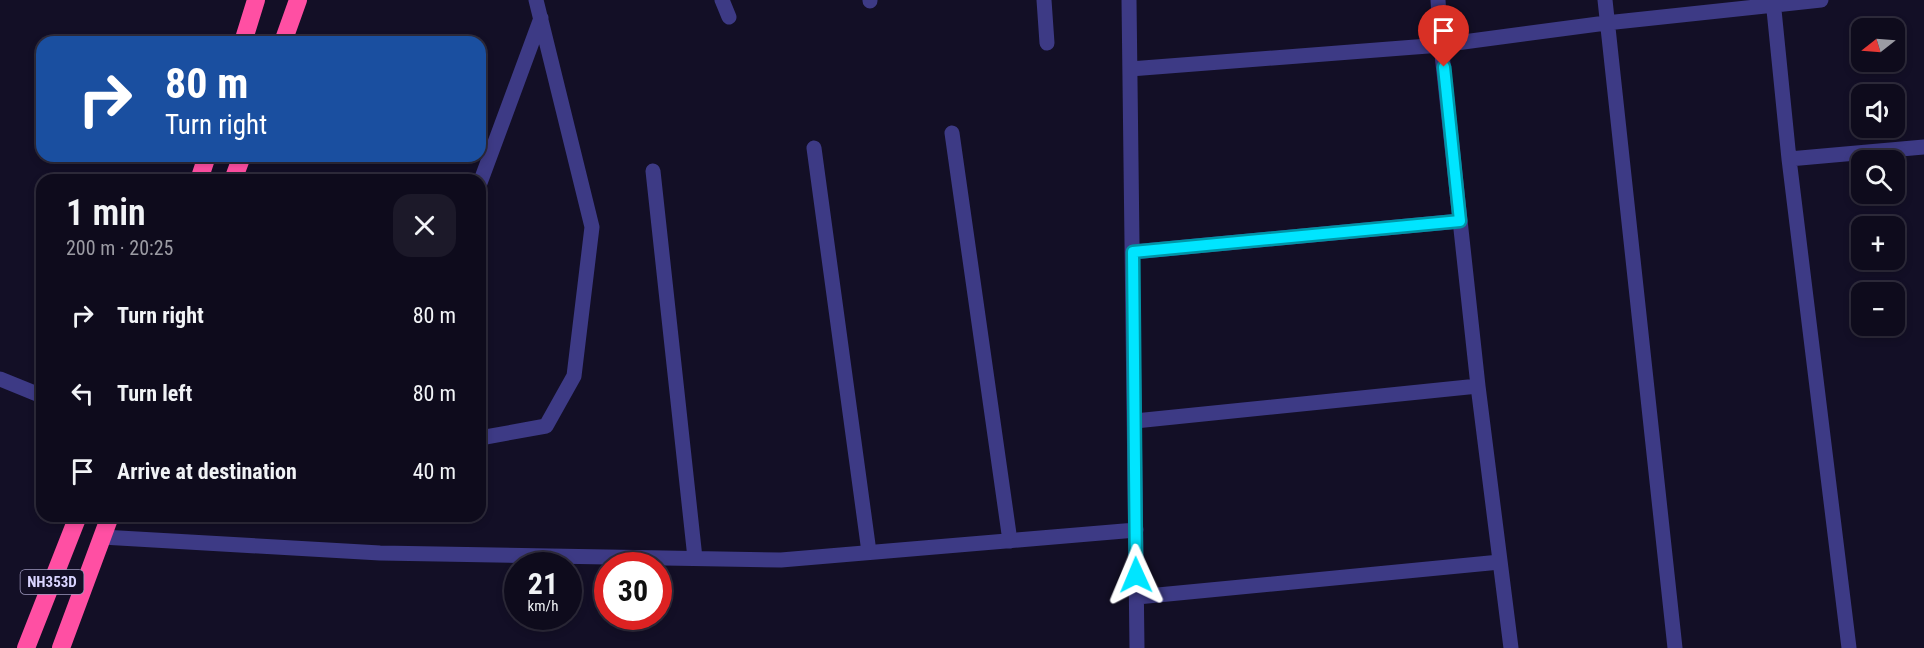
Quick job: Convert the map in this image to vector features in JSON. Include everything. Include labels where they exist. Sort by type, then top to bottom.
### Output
[{"type":"highway","points":[[245,36],[256,0]]},
{"type":"highway","points":[[285,36],[298,0]]},
{"type":"highway","name":"NH353D","points":[[26,648],[76,522]]},
{"type":"highway","name":"NH353D","points":[[61,648],[108,522]]},
{"type":"street","points":[[486,437],[546,426],[574,376],[592,226],[536,0]]},
{"type":"street","points":[[723,0],[729,17]]},
{"type":"street","points":[[1044,0],[1047,43]]},
{"type":"street","points":[[1129,0],[1137,648]]},
{"type":"street","points":[[1438,0],[1478,386],[1511,648]]},
{"type":"street","points":[[1605,0],[1675,648]]},
{"type":"street","points":[[1130,69],[1441,45],[1774,3],[1821,0]]},
{"type":"street","points":[[1774,3],[1789,159],[1849,648]]},
{"type":"street","points":[[483,174],[541,18]]},
{"type":"street","points":[[952,133],[1010,541]]},
{"type":"street","points":[[1789,159],[1924,147]]},
{"type":"street","points":[[814,148],[869,552]]},
{"type":"street","points":[[653,171],[695,558]]},
{"type":"street","points":[[1133,252],[1460,221]]},
{"type":"street","points":[[0,379],[36,394]]},
{"type":"street","points":[[1135,421],[1478,386]]},
{"type":"street","points":[[102,537],[380,553],[780,560],[1136,530]]},
{"type":"street","points":[[1137,597],[1500,561]]},
{"type":"route","points":[[1136,575],[1133,252],[1460,221],[1444,67]]}]
